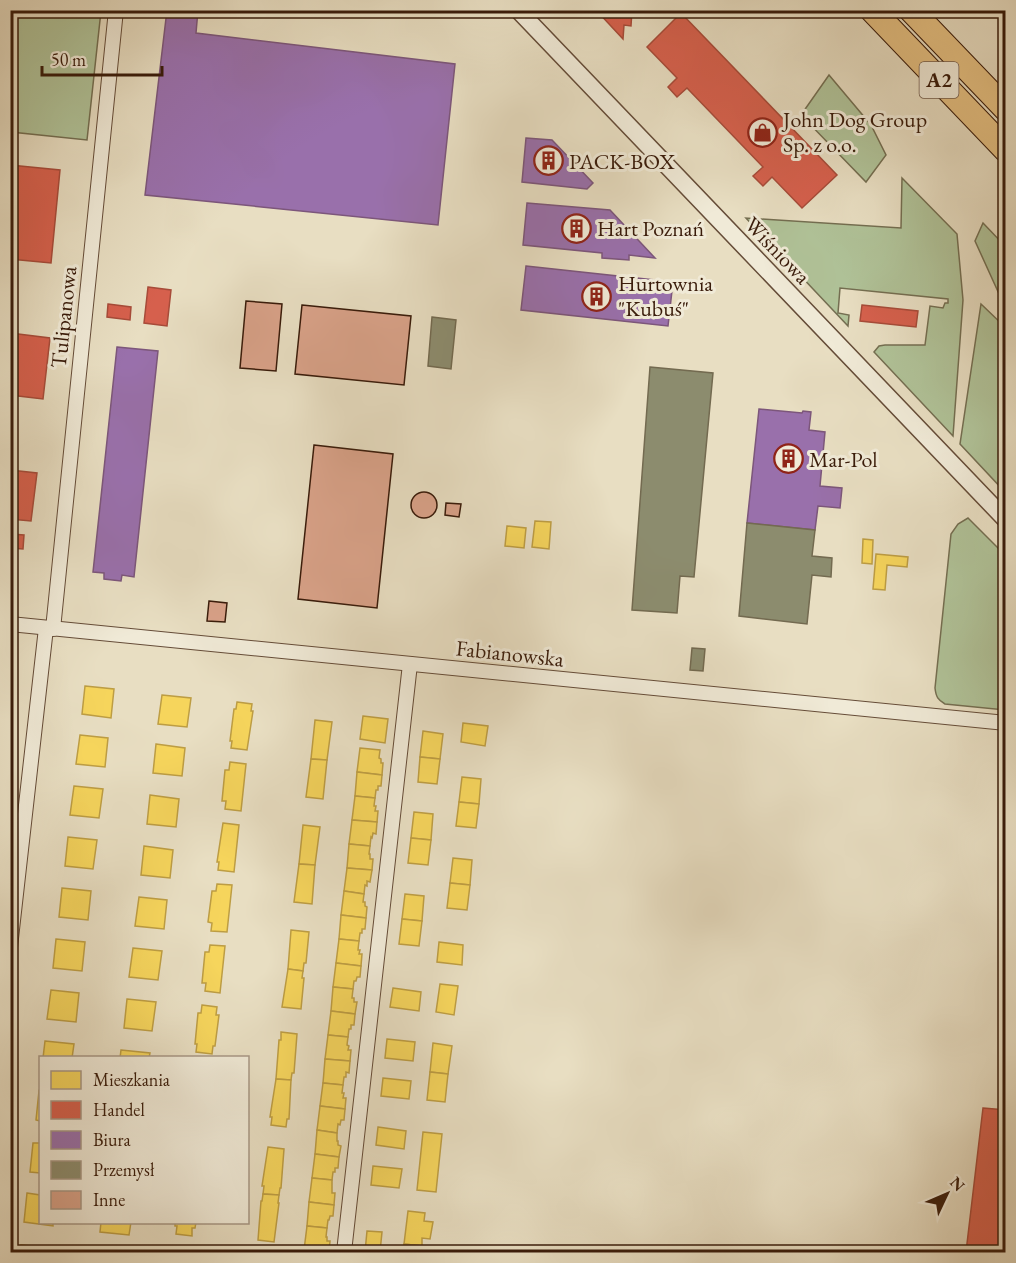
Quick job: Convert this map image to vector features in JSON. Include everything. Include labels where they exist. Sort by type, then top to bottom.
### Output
[{"type":"highway","name":"A2","points":[[872,10],[1005,150]]},
{"type":"highway","name":"A2","points":[[911,10],[1005,109]]},
{"type":"street","name":"Tulipanowa","points":[[10,947],[49,628],[116,10]]},
{"type":"street","name":"Wiśniowa","points":[[518,10],[1005,520]]},
{"type":"street","name":"Fabianowska","points":[[10,624],[1005,723]]},
{"type":"street","points":[[344,1252],[410,664]]},
{"type":"green space","points":[[11,10],[101,11],[87,140],[11,132]]},
{"type":"green space","points":[[829,75],[871,125],[886,155],[866,182],[801,115]]},
{"type":"green space","points":[[902,178],[957,234],[963,300],[953,436],[874,352],[879,346],[885,345],[925,345],[930,306],[943,308],[945,303],[948,303],[948,299],[840,288],[838,313],[849,315],[848,326],[746,218],[901,228]]},
{"type":"green space","points":[[983,223],[1005,246],[1005,307],[975,241]]},
{"type":"green space","points":[[981,304],[1005,327],[1005,492],[960,444]]},
{"type":"green space","points":[[968,518],[1005,555],[1005,710],[945,704],[938,698],[935,691],[951,534],[958,524]]},
{"type":"building: Mieszkania","points":[[535,521],[551,522],[549,549],[532,547]]},
{"type":"building: Mieszkania","points":[[507,526],[526,528],[524,548],[505,546]]},
{"type":"building: Mieszkania","points":[[863,539],[873,540],[872,564],[862,563]]},
{"type":"building: Mieszkania","points":[[876,554],[908,557],[907,567],[887,565],[885,590],[873,589]]},
{"type":"building: Mieszkania","points":[[85,686],[114,689],[111,718],[82,714]]},
{"type":"building: Mieszkania","points":[[162,695],[191,698],[187,727],[158,724]]},
{"type":"building: Mieszkania","points":[[237,702],[252,704],[247,750],[231,748],[234,709],[236,709]]},
{"type":"building: Mieszkania","points":[[363,716],[388,719],[385,743],[360,739]]},
{"type":"building: Mieszkania","points":[[315,720],[332,722],[327,760],[311,759]]},
{"type":"building: Mieszkania","points":[[463,723],[488,726],[485,746],[461,742]]},
{"type":"building: Mieszkania","points":[[423,731],[443,734],[440,759],[420,757]]},
{"type":"building: Mieszkania","points":[[80,735],[108,738],[105,767],[76,764]]},
{"type":"building: Mieszkania","points":[[156,744],[185,748],[182,776],[153,773]]},
{"type":"building: Mieszkania","points":[[360,748],[380,750],[379,758],[383,763],[382,775],[357,772]]},
{"type":"building: Mieszkania","points":[[420,757],[440,759],[437,784],[418,782]]},
{"type":"building: Mieszkania","points":[[311,759],[327,760],[323,799],[306,797]]},
{"type":"building: Mieszkania","points":[[230,762],[246,764],[241,811],[225,809],[226,801],[222,801],[225,770],[229,770]]},
{"type":"building: Mieszkania","points":[[357,772],[382,775],[381,786],[378,786],[376,790],[375,798],[355,796]]},
{"type":"building: Mieszkania","points":[[462,777],[481,779],[479,804],[459,802]]},
{"type":"building: Mieszkania","points":[[74,786],[103,789],[99,818],[70,815]]},
{"type":"building: Mieszkania","points":[[150,795],[179,799],[176,827],[147,824]]},
{"type":"building: Mieszkania","points":[[355,796],[375,798],[375,811],[378,811],[377,822],[352,820]]},
{"type":"building: Mieszkania","points":[[459,802],[479,804],[476,828],[456,826]]},
{"type":"building: Mieszkania","points":[[414,812],[433,814],[431,840],[411,838]]},
{"type":"building: Mieszkania","points":[[352,820],[377,822],[376,834],[373,833],[371,837],[370,846],[349,844]]},
{"type":"building: Mieszkania","points":[[223,823],[239,825],[234,872],[218,870],[219,862],[217,862]]},
{"type":"building: Mieszkania","points":[[303,825],[320,827],[315,865],[299,864]]},
{"type":"building: Mieszkania","points":[[68,837],[97,840],[93,869],[65,866]]},
{"type":"building: Mieszkania","points":[[411,838],[431,840],[428,865],[408,863]]},
{"type":"building: Mieszkania","points":[[349,844],[370,846],[370,859],[373,859],[372,870],[347,868]]},
{"type":"building: Mieszkania","points":[[144,846],[173,850],[170,878],[141,875]]},
{"type":"building: Mieszkania","points":[[453,858],[472,860],[470,885],[450,883]]},
{"type":"building: Mieszkania","points":[[299,864],[315,865],[312,904],[294,902]]},
{"type":"building: Mieszkania","points":[[347,868],[372,870],[370,882],[367,881],[367,886],[365,885],[364,894],[344,891]]},
{"type":"building: Mieszkania","points":[[450,883],[470,885],[467,910],[447,908]]},
{"type":"building: Mieszkania","points":[[217,884],[232,885],[227,932],[211,931],[212,923],[208,922],[212,891],[216,891]]},
{"type":"building: Mieszkania","points":[[62,888],[91,891],[88,920],[59,917]]},
{"type":"building: Mieszkania","points":[[344,891],[364,894],[363,902],[367,907],[366,918],[341,915]]},
{"type":"building: Mieszkania","points":[[405,894],[424,896],[422,921],[402,919]]},
{"type":"building: Mieszkania","points":[[139,897],[167,900],[164,929],[135,926]]},
{"type":"building: Mieszkania","points":[[341,915],[366,918],[365,929],[362,929],[360,933],[359,941],[339,939]]},
{"type":"building: Mieszkania","points":[[402,919],[422,921],[419,946],[399,944]]},
{"type":"building: Mieszkania","points":[[291,930],[309,932],[303,971],[288,969]]},
{"type":"building: Mieszkania","points":[[56,939],[85,942],[82,971],[53,968]]},
{"type":"building: Mieszkania","points":[[339,939],[359,941],[358,950],[360,950],[359,954],[362,954],[361,966],[336,963]]},
{"type":"building: Mieszkania","points":[[439,942],[463,945],[462,965],[437,962]]},
{"type":"building: Mieszkania","points":[[210,945],[225,946],[220,993],[205,991],[206,983],[202,983],[205,952],[209,952]]},
{"type":"building: Mieszkania","points":[[133,948],[162,951],[158,980],[129,977]]},
{"type":"building: Mieszkania","points":[[336,963],[361,966],[360,977],[354,981],[353,989],[333,987]]},
{"type":"building: Mieszkania","points":[[288,969],[303,971],[301,1009],[282,1007]]},
{"type":"building: Mieszkania","points":[[440,984],[458,986],[454,1015],[436,1012]]},
{"type":"building: Mieszkania","points":[[333,987],[353,989],[352,998],[354,1002],[357,1002],[355,1014],[331,1011]]},
{"type":"building: Mieszkania","points":[[393,988],[421,992],[419,1011],[390,1007]]},
{"type":"building: Mieszkania","points":[[51,990],[79,993],[76,1022],[47,1019]]},
{"type":"building: Mieszkania","points":[[127,999],[156,1002],[152,1031],[124,1028]]},
{"type":"building: Mieszkania","points":[[202,1005],[217,1007],[216,1015],[219,1015],[212,1054],[196,1052],[198,1013],[201,1013]]},
{"type":"building: Mieszkania","points":[[331,1011],[355,1014],[354,1025],[351,1025],[349,1029],[348,1037],[328,1035]]},
{"type":"building: Mieszkania","points":[[281,1032],[297,1034],[294,1073],[292,1073],[291,1080],[276,1079]]},
{"type":"building: Mieszkania","points":[[328,1035],[348,1037],[348,1050],[351,1050],[350,1061],[325,1059]]},
{"type":"building: Mieszkania","points":[[387,1039],[415,1042],[413,1061],[385,1058]]},
{"type":"building: Mieszkania","points":[[45,1041],[74,1044],[72,1056],[43,1056]]},
{"type":"building: Mieszkania","points":[[433,1043],[452,1046],[448,1074],[430,1072]]},
{"type":"building: Mieszkania","points":[[121,1050],[150,1053],[149,1056],[120,1056]]},
{"type":"building: Mieszkania","points":[[325,1059],[350,1061],[349,1073],[346,1072],[343,1085],[323,1083]]},
{"type":"building: Mieszkania","points":[[430,1072],[448,1074],[445,1102],[427,1100]]},
{"type":"building: Mieszkania","points":[[383,1078],[411,1081],[409,1099],[381,1096]]},
{"type":"building: Mieszkania","points":[[276,1079],[291,1080],[289,1119],[287,1119],[286,1127],[271,1125],[272,1117],[270,1117]]},
{"type":"building: Mieszkania","points":[[323,1083],[343,1085],[343,1098],[346,1098],[345,1109],[320,1106]]},
{"type":"building: Mieszkania","points":[[39,1091],[39,1121],[36,1120]]},
{"type":"building: Mieszkania","points":[[320,1106],[345,1109],[344,1120],[341,1120],[340,1125],[338,1124],[337,1133],[317,1130]]},
{"type":"building: Mieszkania","points":[[378,1127],[406,1131],[404,1149],[376,1145]]},
{"type":"building: Mieszkania","points":[[317,1130],[337,1133],[338,1145],[341,1146],[339,1157],[315,1154]]},
{"type":"building: Mieszkania","points":[[423,1132],[442,1134],[436,1192],[417,1190]]},
{"type":"building: Mieszkania","points":[[33,1143],[39,1143],[39,1173],[30,1172]]},
{"type":"building: Mieszkania","points":[[268,1147],[284,1149],[279,1195],[263,1194],[264,1186],[262,1186]]},
{"type":"building: Mieszkania","points":[[315,1154],[339,1157],[338,1168],[335,1168],[333,1172],[332,1180],[312,1178]]},
{"type":"building: Mieszkania","points":[[373,1166],[402,1169],[399,1188],[371,1185]]},
{"type":"building: Mieszkania","points":[[312,1178],[332,1180],[332,1193],[335,1193],[334,1205],[309,1202]]},
{"type":"building: Mieszkania","points":[[27,1193],[39,1195],[39,1224],[53,1224],[53,1226],[24,1222]]},
{"type":"building: Mieszkania","points":[[263,1194],[279,1195],[274,1242],[258,1240]]},
{"type":"building: Mieszkania","points":[[309,1202],[334,1205],[333,1216],[330,1216],[328,1220],[327,1228],[307,1226]]},
{"type":"building: Mieszkania","points":[[408,1211],[425,1213],[424,1221],[433,1222],[430,1239],[422,1238],[422,1246],[404,1244]]},
{"type":"building: Mieszkania","points":[[101,1224],[131,1224],[129,1235],[100,1232]]},
{"type":"building: Mieszkania","points":[[175,1224],[196,1224],[195,1228],[192,1228],[192,1236],[176,1234],[177,1226]]},
{"type":"building: Mieszkania","points":[[307,1226],[327,1228],[326,1237],[327,1241],[330,1241],[329,1252],[304,1250]]},
{"type":"building: Mieszkania","points":[[367,1231],[382,1232],[380,1252],[365,1252]]},
{"type":"building: Mieszkania","points":[[404,1244],[422,1246],[421,1252],[403,1252]]},
{"type":"building: Mieszkania","points":[[21,1245],[50,1248],[50,1252],[21,1252]]},
{"type":"building: Handel","points":[[596,10],[632,10],[631,26],[624,25],[623,39]]},
{"type":"building: Handel","name":"John Dog Group Sp. z o.o.","points":[[681,13],[837,175],[802,208],[772,177],[763,186],[753,176],[763,167],[687,88],[677,97],[668,87],[677,78],[647,47]]},
{"type":"building: Handel","points":[[10,165],[60,170],[51,263],[10,259]]},
{"type":"building: Handel","points":[[148,287],[171,290],[167,326],[144,323]]},
{"type":"building: Handel","points":[[108,304],[131,307],[130,320],[107,317]]},
{"type":"building: Handel","points":[[862,305],[918,311],[916,327],[860,321]]},
{"type":"building: Handel","points":[[10,333],[50,338],[43,399],[10,395]]},
{"type":"building: Handel","points":[[10,470],[37,473],[31,521],[10,519]]},
{"type":"building: Handel","points":[[10,534],[24,535],[23,549],[10,548]]},
{"type":"building: Handel","points":[[983,1108],[1006,1110],[1006,1252],[966,1252]]},
{"type":"building: Biura","points":[[167,10],[198,10],[196,33],[455,64],[438,225],[145,195]]},
{"type":"building: Biura","name":"PACK-BOX","points":[[526,138],[552,140],[593,183],[587,189],[522,182]]},
{"type":"building: Biura","name":"Hart Poznań","points":[[527,203],[610,210],[655,258],[629,255],[629,260],[602,258],[602,253],[523,245]]},
{"type":"building: Biura","name":"Hurtownia \"Kubuś\"","points":[[526,266],[673,282],[668,326],[521,310]]},
{"type":"building: Biura","points":[[117,347],[158,351],[134,577],[122,575],[121,581],[104,579],[104,573],[93,572]]},
{"type":"building: Biura","name":"Mar-Pol","points":[[759,409],[811,412],[809,430],[825,432],[820,486],[842,488],[840,508],[818,506],[815,530],[747,523]]},
{"type":"building: Przemysł","points":[[432,317],[456,320],[451,369],[428,366]]},
{"type":"building: Przemysł","points":[[650,367],[713,373],[694,577],[680,576],[677,613],[632,610]]},
{"type":"building: Przemysł","points":[[747,523],[815,530],[812,556],[832,558],[831,577],[812,575],[807,624],[739,616]]},
{"type":"building: Przemysł","points":[[692,648],[705,649],[703,671],[690,670]]},
{"type":"building: Inne","points":[[246,301],[282,304],[276,371],[240,368]]},
{"type":"building: Inne","points":[[302,305],[411,316],[404,385],[295,374]]},
{"type":"building: Inne","points":[[314,445],[393,454],[377,608],[298,599]]},
{"type":"building: Inne","points":[[424,492],[433,496],[437,505],[433,514],[424,518],[415,514],[411,505],[415,496]]},
{"type":"building: Inne","points":[[446,503],[461,504],[459,517],[445,515]]},
{"type":"building: Inne","points":[[209,601],[227,603],[225,622],[207,621]]},
{"type":"place","name":"John Dog Group Sp. z o.o.","points":[[762,132]]},
{"type":"place","name":"PACK-BOX","points":[[548,161]]},
{"type":"place","name":"Hart Poznań","points":[[576,228]]},
{"type":"place","name":"Hurtownia \"Kubuś\"","points":[[597,296]]},
{"type":"place","name":"Mar-Pol","points":[[788,459]]}]
